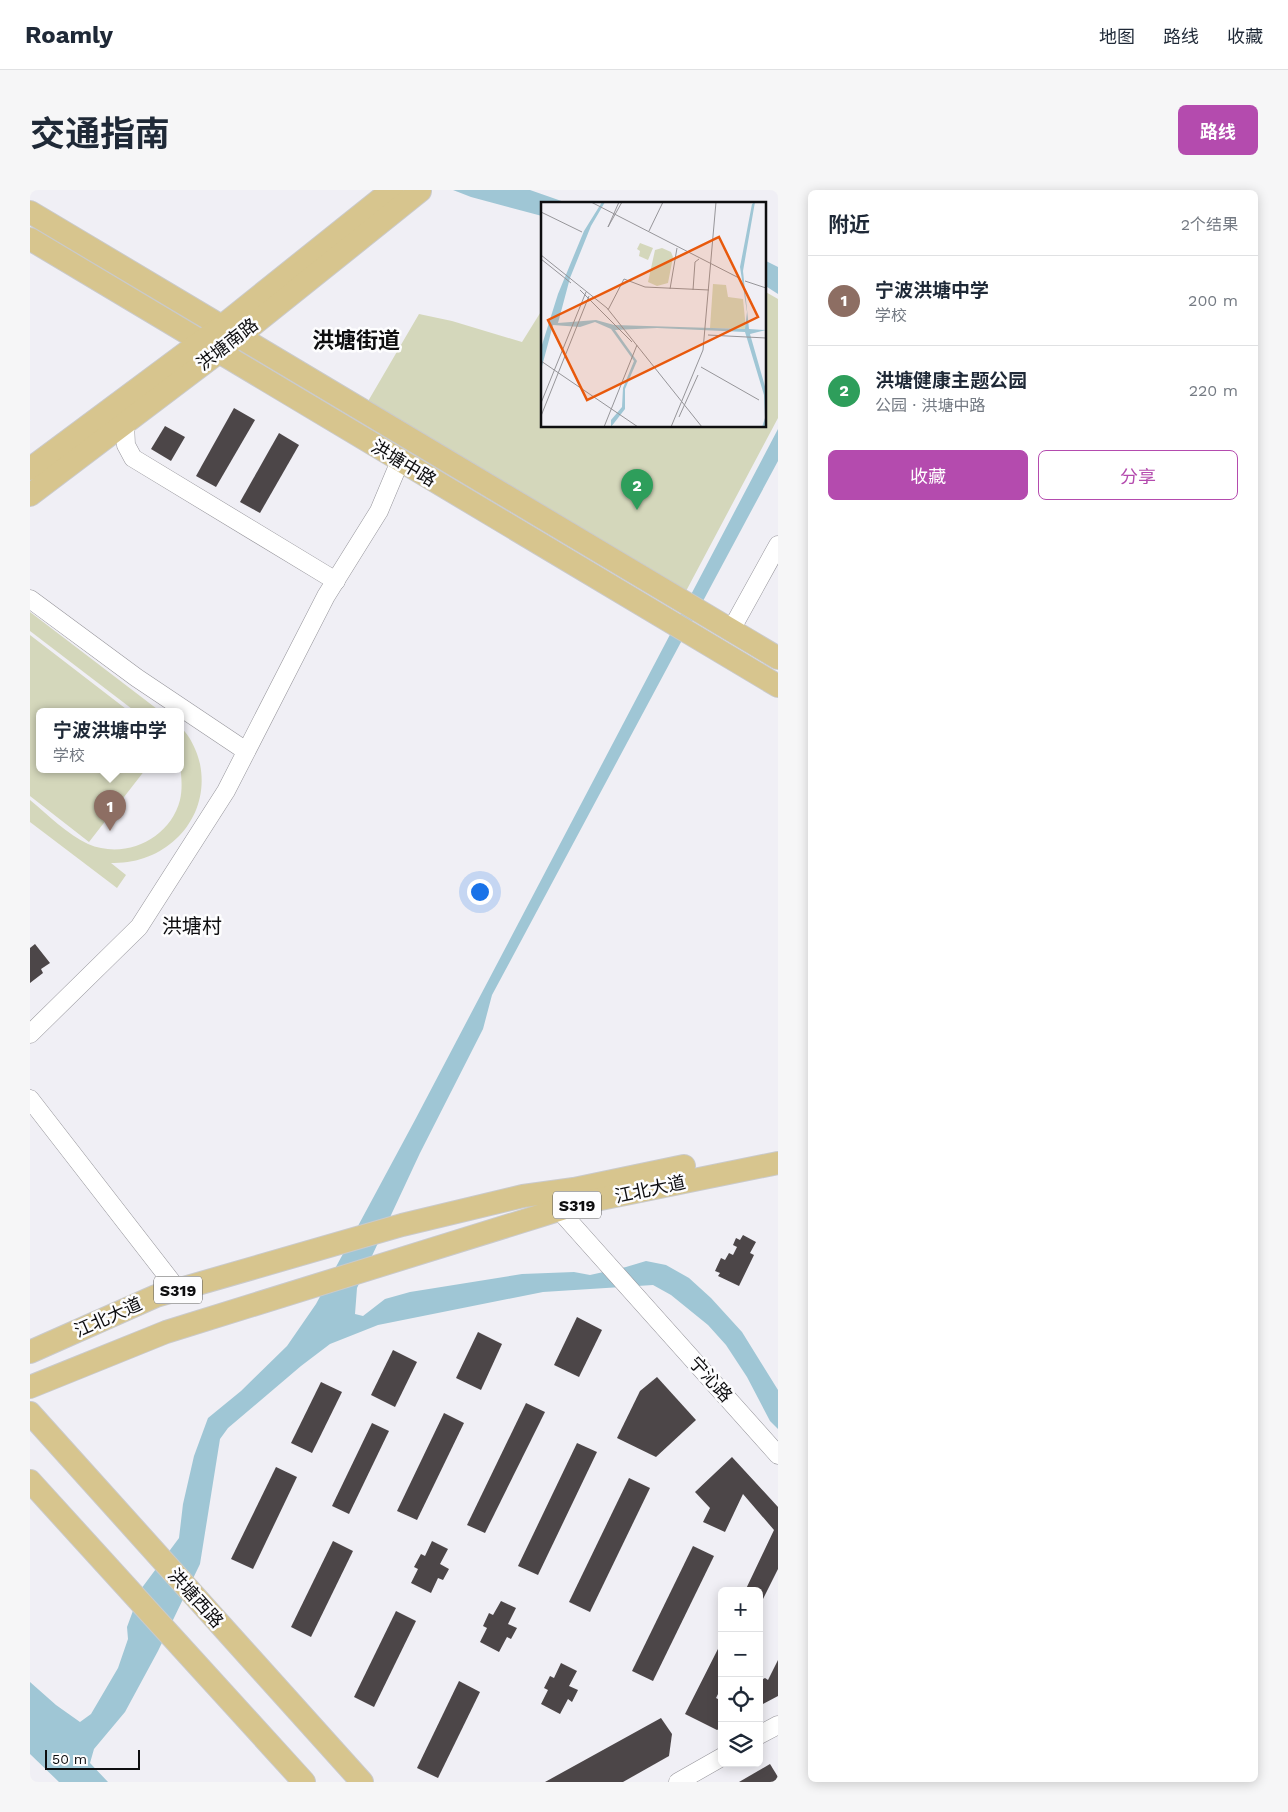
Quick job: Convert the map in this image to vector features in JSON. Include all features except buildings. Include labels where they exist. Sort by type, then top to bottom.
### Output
[{"type":"main road","name":"洪塘南路","points":[[230,331],[392,190]]},
{"type":"main road","name":"洪塘南路","points":[[30,469],[210,346],[420,190]]},
{"type":"main road","name":"洪塘中路","points":[[30,212],[778,658]]},
{"type":"main road","name":"洪塘中路","points":[[30,239],[778,686]]},
{"type":"main road","name":"洪塘南路","points":[[30,495],[126,422],[210,346]]},
{"type":"main road","name":"江北大道","points":[[30,1352],[156,1296],[402,1225],[542,1192],[574,1189],[778,1147]]},
{"type":"main road","name":"江北大道","points":[[30,1387],[166,1332],[581,1203],[778,1162]]},
{"type":"main road","name":"洪塘西路","points":[[30,1413],[362,1782]]},
{"type":"main road","points":[[30,1481],[304,1782]]},
{"type":"street","points":[[126,422],[126,445],[133,458],[336,581]]},
{"type":"street","points":[[30,1034],[139,927],[226,791],[326,596],[379,511],[400,461]]},
{"type":"street","points":[[731,630],[778,546]]},
{"type":"street","points":[[30,598],[137,678],[181,708]]},
{"type":"street","points":[[184,710],[246,752]]},
{"type":"street","points":[[30,1099],[178,1290]]},
{"type":"street","name":"宁沁路","points":[[542,1192],[598,1252],[778,1455]]},
{"type":"street","points":[[763,1734],[778,1725]]},
{"type":"street","points":[[678,1782],[718,1759]]},
{"type":"green space","points":[[766,292],[778,299],[778,418],[685,593],[367,403],[419,314],[452,321],[522,342],[541,312],[541,428],[766,428]]},
{"type":"green space","points":[[30,612],[156,708],[131,708],[30,631]]},
{"type":"green space","points":[[30,635],[125,708],[36,708],[36,773],[143,773],[89,842],[30,796]]},
{"type":"green space","points":[[184,731],[197,754],[202,784],[198,803],[191,820],[180,835],[166,847],[150,856],[131,862],[111,863],[126,875],[117,888],[30,822],[30,800],[58,824],[88,844],[102,848],[117,849],[131,847],[144,843],[167,826],[175,814],[182,786],[181,773],[184,773]]},
{"type":"water","points":[[453,190],[530,190],[564,202],[541,202],[541,216],[471,197]]},
{"type":"water","points":[[766,261],[778,267],[778,294],[766,286]]},
{"type":"water","points":[[778,429],[778,461],[492,995],[483,1029],[420,1153],[357,1288],[355,1314],[363,1316],[385,1299],[410,1292],[522,1274],[574,1272],[590,1275],[646,1261],[666,1265],[689,1278],[711,1298],[742,1332],[778,1390],[778,1429],[770,1421],[747,1377],[726,1345],[708,1325],[671,1295],[653,1285],[543,1292],[378,1325],[330,1344],[228,1428],[220,1439],[200,1564],[158,1651],[125,1712],[94,1749],[90,1763],[108,1782],[59,1782],[30,1754],[30,1682],[56,1705],[80,1722],[91,1714],[118,1668],[128,1639],[127,1627],[141,1589],[179,1538],[183,1504],[194,1456],[208,1418],[241,1391],[287,1346],[316,1304],[415,1120]]},
{"type":"place","name":"洪塘健康主题公园","points":[[637,510]]},
{"type":"place","name":"宁波洪塘中学","points":[[110,831]]},
{"type":"district","name":"洪塘街道","points":[[356,340]]},
{"type":"district","name":"洪塘村","points":[[192,926]]}]
